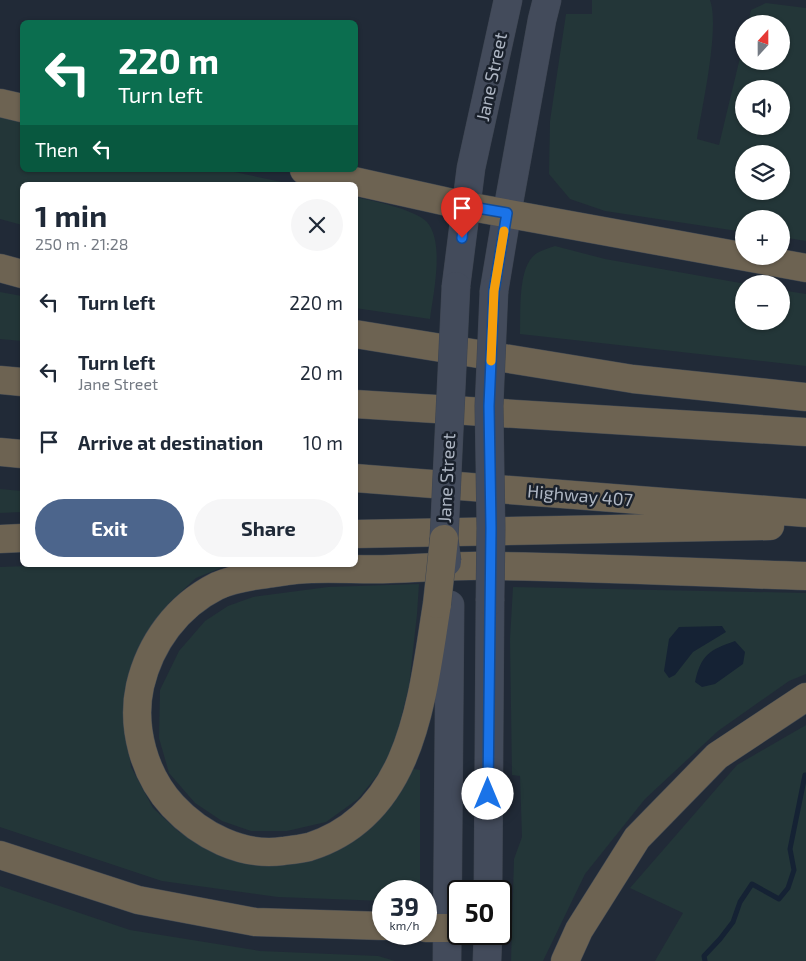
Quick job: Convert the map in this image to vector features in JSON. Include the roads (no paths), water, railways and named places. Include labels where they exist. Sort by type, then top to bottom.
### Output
[{"type":"highway","points":[[0,103],[20,108]]},
{"type":"highway","points":[[313,172],[466,206],[806,268]]},
{"type":"highway","points":[[0,268],[20,273]]},
{"type":"highway","points":[[358,334],[633,379],[806,397]]},
{"type":"highway","points":[[0,380],[20,382]]},
{"type":"highway","points":[[358,404],[806,432]]},
{"type":"highway","points":[[0,452],[20,454]]},
{"type":"highway","name":"Highway 407","points":[[358,478],[806,513]]},
{"type":"highway","points":[[358,534],[806,525]]},
{"type":"highway","points":[[0,539],[20,538]]},
{"type":"highway","points":[[444,539],[443,604],[410,740],[390,784],[358,822],[337,835],[308,847],[274,852],[249,850],[227,844],[204,832],[184,818],[162,795],[152,778],[140,738],[138,696],[142,675],[150,654],[164,630],[176,615],[189,604],[218,586],[251,576],[308,569],[387,569],[491,566],[806,576]]},
{"type":"highway","points":[[564,961],[578,930],[637,838],[717,756],[806,697]]},
{"type":"highway","points":[[0,855],[138,900],[255,922],[372,926]]},
{"type":"main road","name":"Jane Street","points":[[444,539],[456,286],[471,168],[507,5]]},
{"type":"main road","points":[[488,880],[491,528],[489,406],[494,291],[544,10]]},
{"type":"main road","points":[[443,604],[444,928],[447,961]]},
{"type":"main road","points":[[487,961],[488,945]]},
{"type":"water","points":[[722,626],[726,632],[693,652],[675,675],[669,678],[664,671],[669,639],[679,627]]},
{"type":"water","points":[[735,641],[745,652],[743,664],[715,684],[702,687],[695,682],[703,660],[712,651]]},
{"type":"waterway","points":[[705,961],[704,956],[733,922],[740,902],[752,884],[779,899],[788,888],[794,870],[790,849],[805,775]]}]
